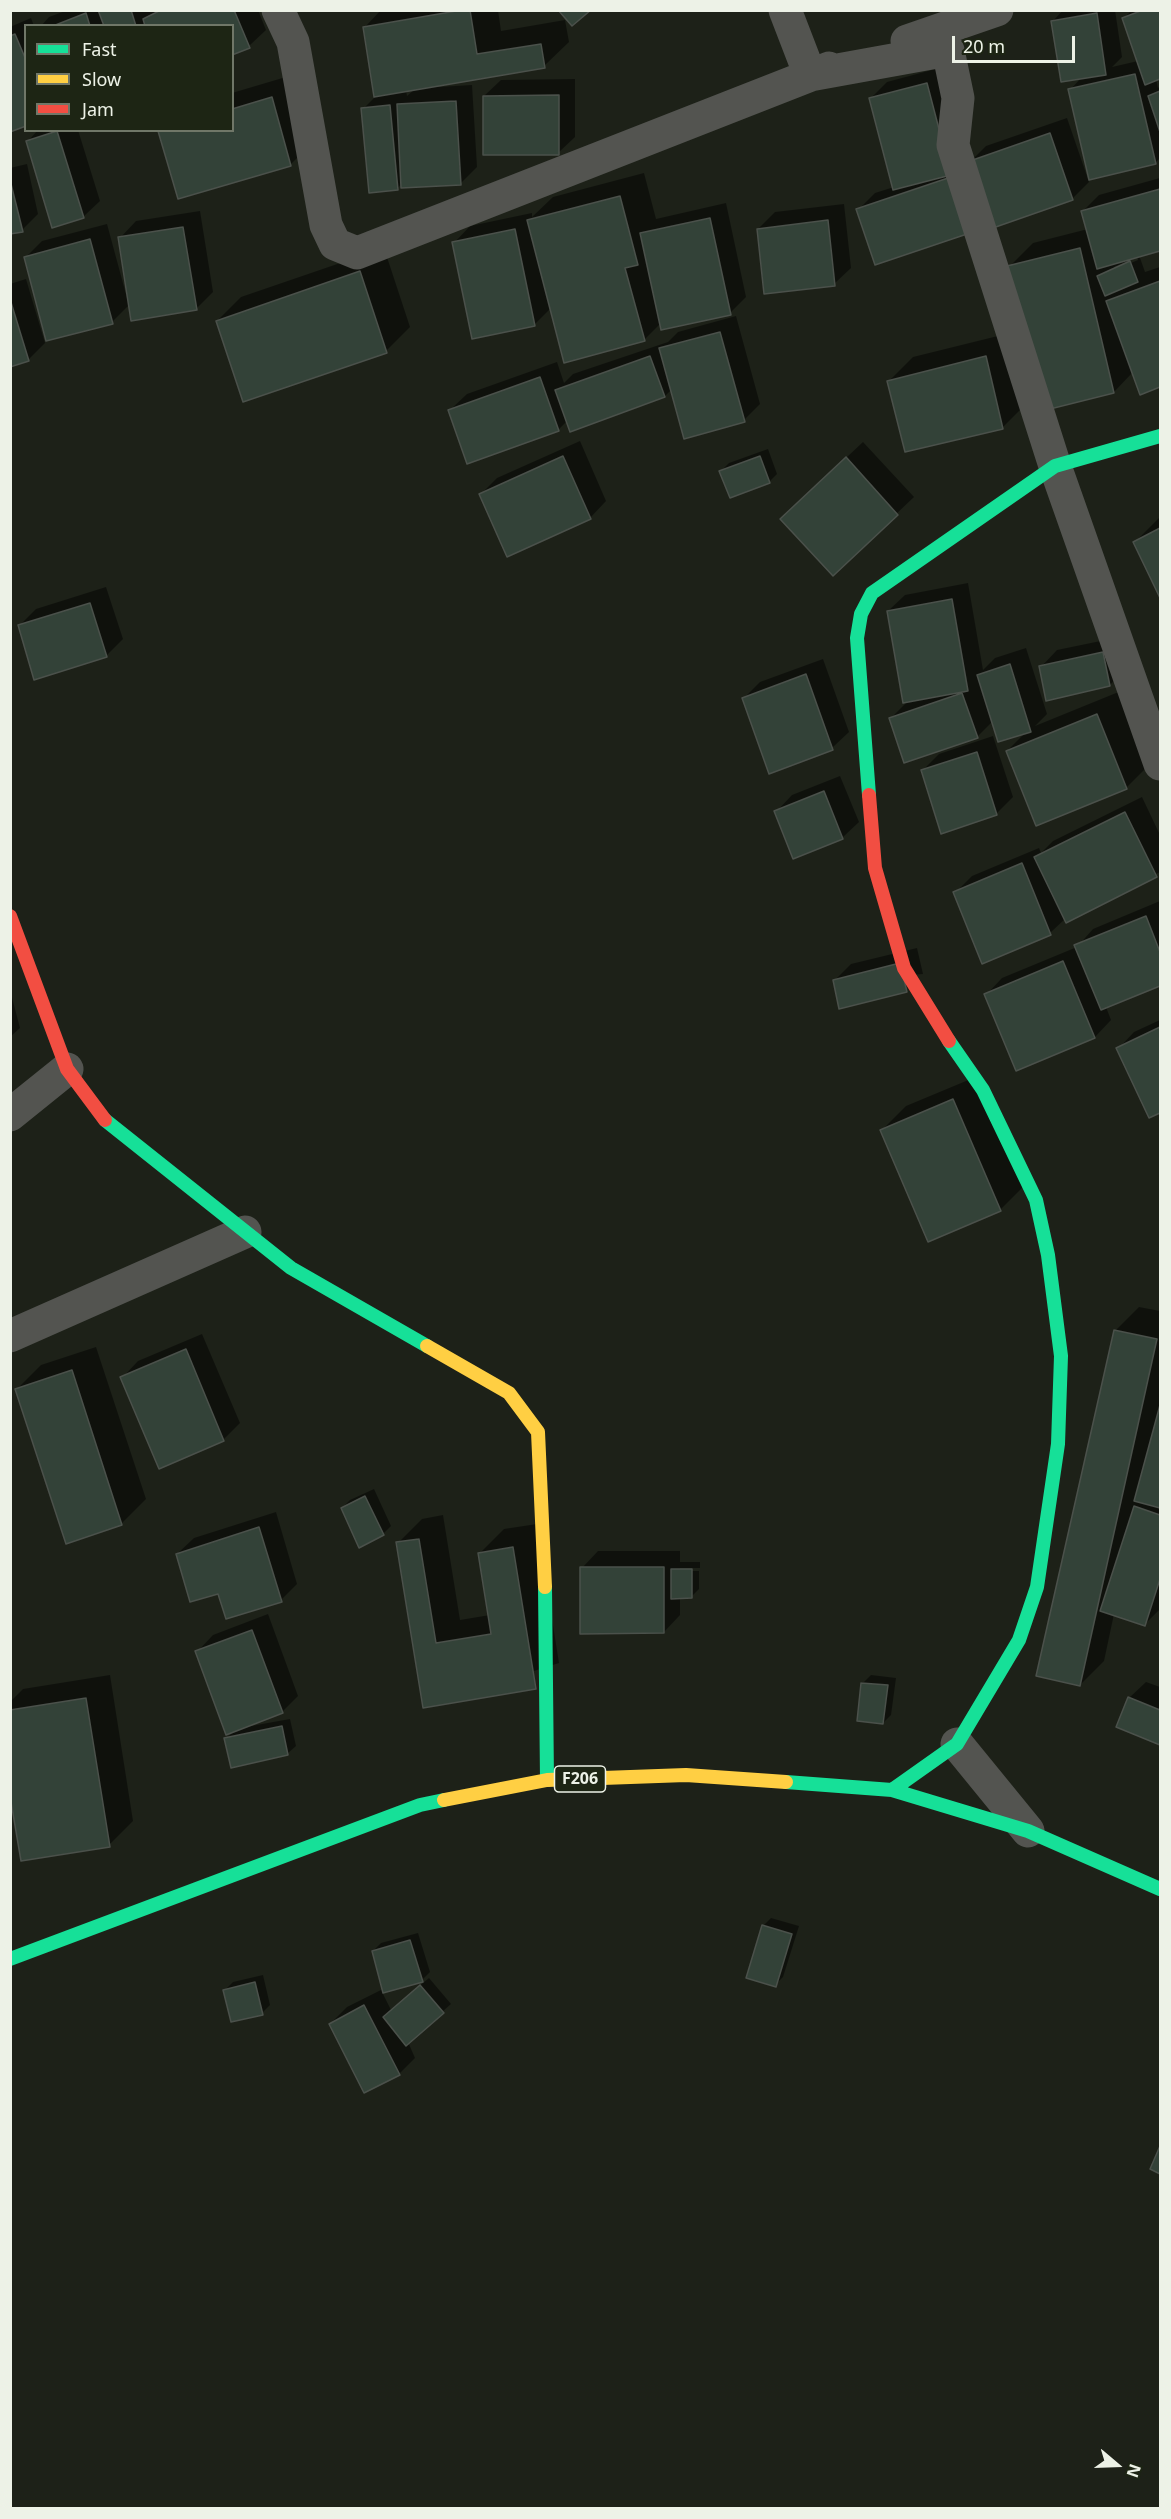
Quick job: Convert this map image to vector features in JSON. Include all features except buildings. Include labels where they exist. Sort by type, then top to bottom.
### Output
[{"type":"street","points":[[278,10],[293,42],[326,225],[335,244],[357,253],[810,75],[997,10]]},
{"type":"street","points":[[785,10],[810,75]]},
{"type":"street","points":[[810,75],[948,50],[958,98],[953,145],[1055,466],[1161,764]]},
{"type":"street","points":[[892,1790],[957,1744],[1019,1640],[1037,1587],[1058,1444],[1061,1356],[1048,1255],[1036,1200],[983,1090],[904,968],[875,868],[856,638],[861,614],[872,593],[1055,466],[1161,435]]},
{"type":"street","points":[[10,916],[67,1069],[107,1123],[291,1268],[509,1393],[538,1432],[542,1474],[547,1780]]},
{"type":"street","points":[[10,1115],[67,1069]]},
{"type":"street","points":[[10,1336],[245,1232]]},
{"type":"street","points":[[957,1744],[1028,1831]]},
{"type":"street","name":"F206","points":[[10,1959],[420,1805],[547,1780],[686,1775],[892,1790],[1028,1831],[1161,1889]]},
{"type":"traffic: fast","points":[[869,795],[857,638],[861,614],[872,593],[1055,466],[1160,436]]},
{"type":"traffic: fast","points":[[892,1790],[957,1744],[1019,1640],[1037,1587],[1058,1444],[1061,1356],[1048,1255],[1036,1200],[983,1090],[949,1041]]},
{"type":"traffic: fast","points":[[105,1120],[291,1268],[427,1346]]},
{"type":"traffic: fast","points":[[545,1587],[547,1780]]},
{"type":"traffic: fast","points":[[786,1782],[892,1790],[1028,1831],[1160,1889]]},
{"type":"traffic: fast","points":[[10,1959],[420,1805],[444,1800]]},
{"type":"traffic: slow","points":[[427,1346],[509,1393],[538,1432],[545,1587]]},
{"type":"traffic: slow","points":[[444,1800],[547,1780],[686,1775],[786,1782]]},
{"type":"traffic: jam","points":[[869,795],[875,868],[904,968],[949,1041]]},
{"type":"traffic: jam","points":[[10,916],[67,1069],[105,1120]]}]
